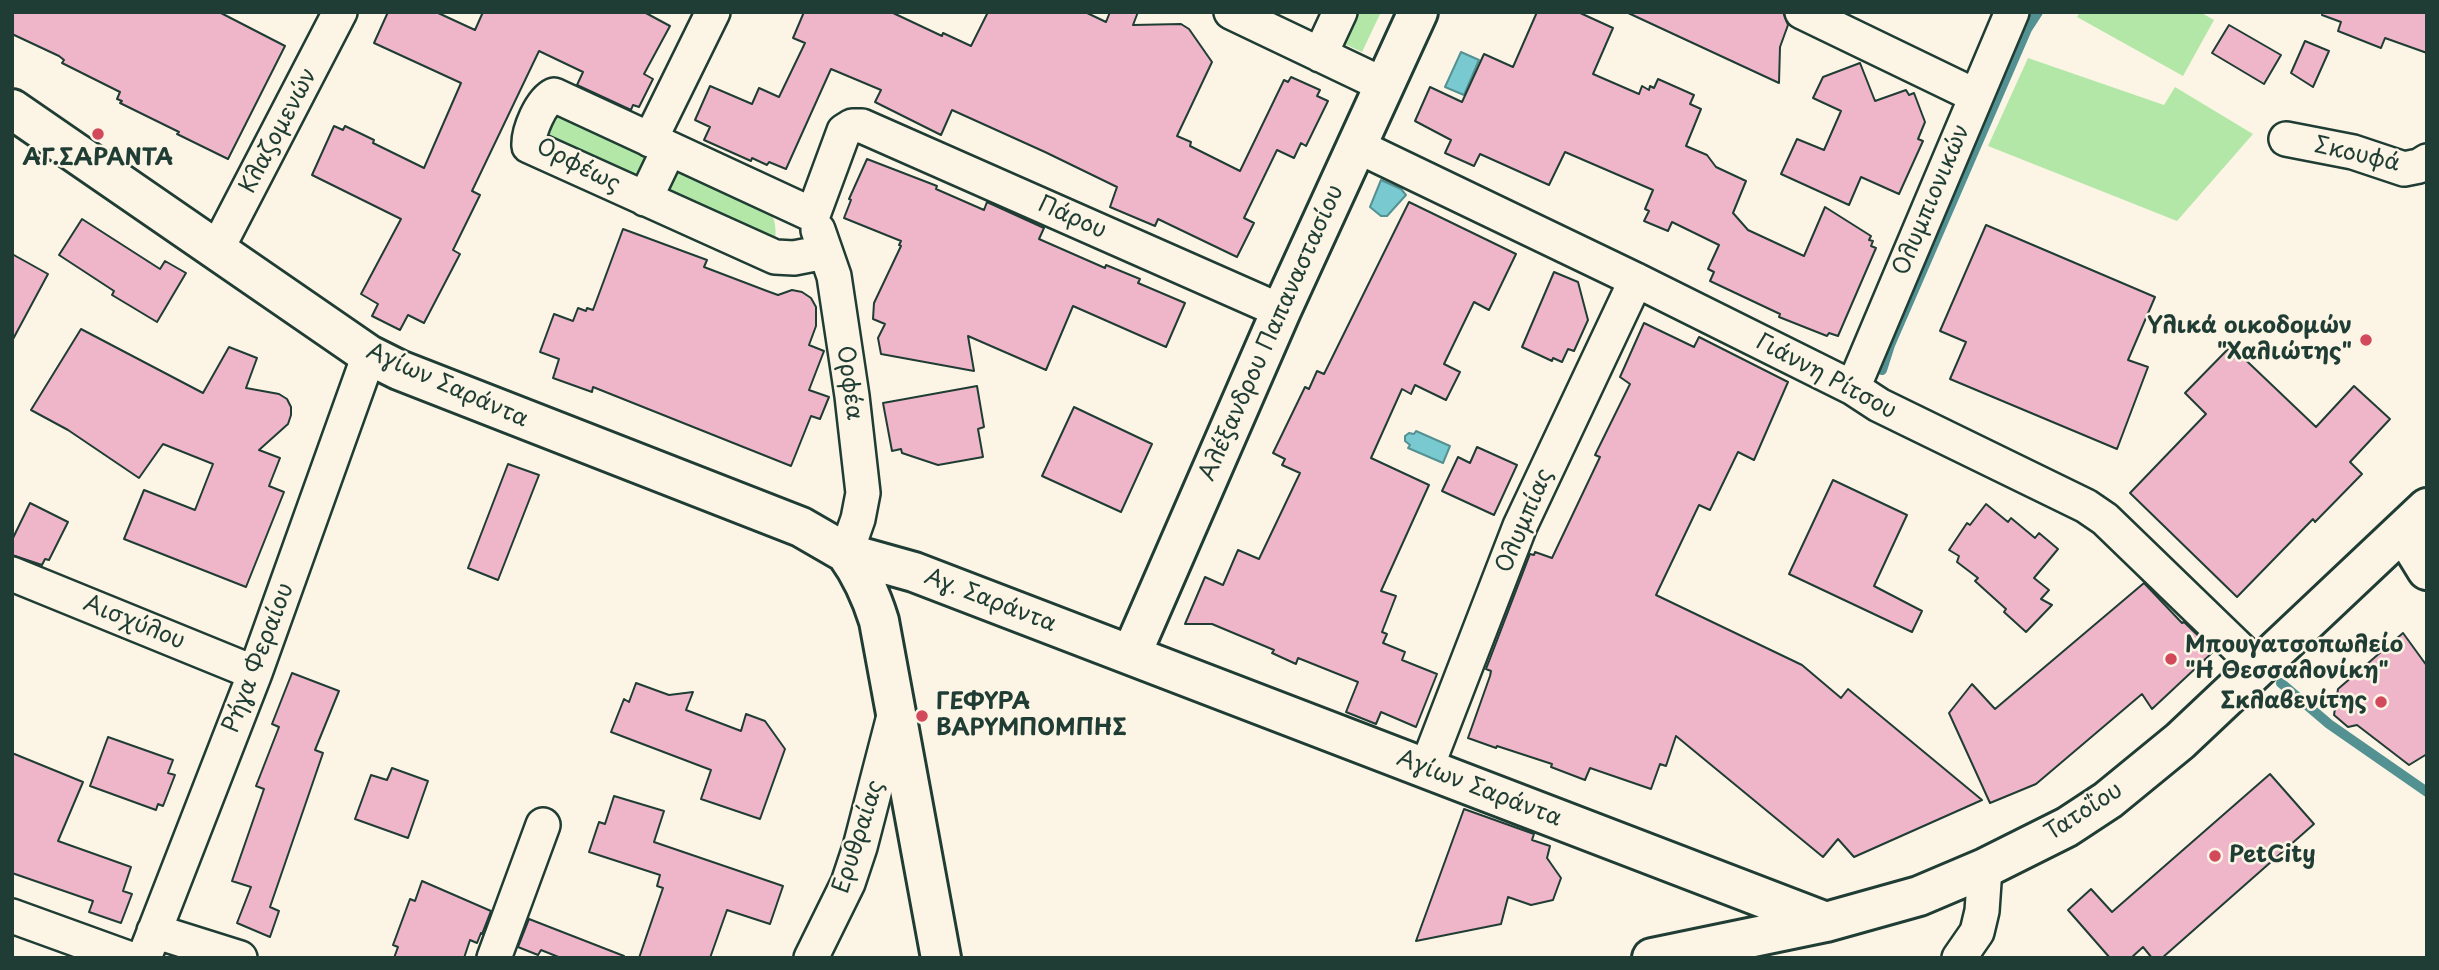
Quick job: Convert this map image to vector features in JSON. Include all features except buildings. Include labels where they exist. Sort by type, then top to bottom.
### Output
[{"type":"main road","name":"Αλέξανδρου Παπαναστασίου","points":[[1131,655],[1355,145],[1418,12]]},
{"type":"main road","name":"Αγίων Σαράντα","points":[[12,109],[369,355],[446,390],[801,527],[846,553]]},
{"type":"main road","name":"Τατοΐου","points":[[1652,958],[1826,922],[1919,896],[1985,868],[2067,827],[2108,800],[2179,741],[2415,519]]},
{"type":"main road","points":[[2415,519],[2427,570]]},
{"type":"main road","name":"Αγ. Σαράντα","points":[[846,553],[914,572],[1131,655]]},
{"type":"main road","name":"Ερυθραίας","points":[[846,553],[861,573],[879,621],[941,958]]},
{"type":"main road","name":"Αγίων Σαράντα","points":[[1131,655],[1826,922]]},
{"type":"street","name":"Κλαζομενών","points":[[217,249],[340,12]]},
{"type":"street","points":[[645,199],[659,145],[713,12]]},
{"type":"street","points":[[1231,12],[1384,85]]},
{"type":"street","points":[[1320,55],[1340,12]]},
{"type":"street","points":[[1802,12],[1976,96]]},
{"type":"street","name":"Ολυμπιονικών","points":[[1853,388],[2012,12]]},
{"type":"street","name":"Ορφέως","points":[[813,215],[554,95],[547,99],[529,137],[529,146],[775,257],[794,258],[825,252]]},
{"type":"street","name":"Πάρου","points":[[813,215],[844,131],[852,126],[862,126],[1281,311]]},
{"type":"street","name":"Σκουφά","points":[[2286,139],[2353,152],[2404,169],[2427,161]]},
{"type":"street","name":"Γιάννη Ρίτσου","points":[[1355,145],[1636,280],[1853,388],[1879,405],[2086,506],[2105,519],[2257,666]]},
{"type":"street","name":"Ορφέα","points":[[813,215],[834,276],[863,493],[858,519],[846,553]]},
{"type":"street","name":"Ολυμπίας","points":[[1426,768],[1520,526],[1636,280]]},
{"type":"street","name":"Ρήγα Φεραίου","points":[[149,944],[255,673],[369,355]]},
{"type":"street","name":"Αισχύλου","points":[[12,574],[255,673]]},
{"type":"street","name":"Ερυθραίας","points":[[811,958],[848,883],[895,712]]},
{"type":"street","points":[[494,958],[543,825]]},
{"type":"street","points":[[1959,958],[1977,932],[1982,911],[1985,868]]},
{"type":"street","points":[[12,916],[128,958]]},
{"type":"street","points":[[149,944],[240,958]]},
{"type":"green space","points":[[1351,12],[1381,12],[1362,52],[1338,41]]},
{"type":"green space","points":[[2080,12],[2200,12],[2214,20],[2183,76],[2077,17]]},
{"type":"green space","points":[[2028,58],[2164,105],[2175,87],[2253,134],[2177,221],[1988,146]]},
{"type":"green space","points":[[555,113],[649,151],[640,183],[545,136]]},
{"type":"green space","points":[[679,167],[767,208],[776,230],[775,245],[661,195]]},
{"type":"water","points":[[1461,52],[1479,60],[1464,95],[1445,87]]},
{"type":"water","points":[[1381,180],[1401,189],[1406,195],[1387,216],[1381,216],[1370,207]]},
{"type":"water","points":[[1416,431],[1450,446],[1443,463],[1408,448],[1410,445],[1405,441],[1405,436]]},
{"type":"waterway","points":[[1882,370],[1890,345],[2027,29],[2038,12]]},
{"type":"waterway","points":[[2281,683],[2329,724],[2427,792]]},
{"type":"place","name":"ΑΓ.ΣΑΡΑΝΤΑ","points":[[98,134]]},
{"type":"place","name":"Υλικά οικοδομών \"Χαλιώτης\"","points":[[2366,340]]},
{"type":"place","name":"Μπουγατσοπωλείο \"Η Θεσσαλονίκη\"","points":[[2171,659]]},
{"type":"place","name":"Σκλαβενίτης","points":[[2381,702]]},
{"type":"place","name":"ΓΕΦΥΡΑ ΒΑΡΥΜΠΟΜΠΗΣ","points":[[922,716]]},
{"type":"place","name":"PetCity","points":[[2215,856]]}]
